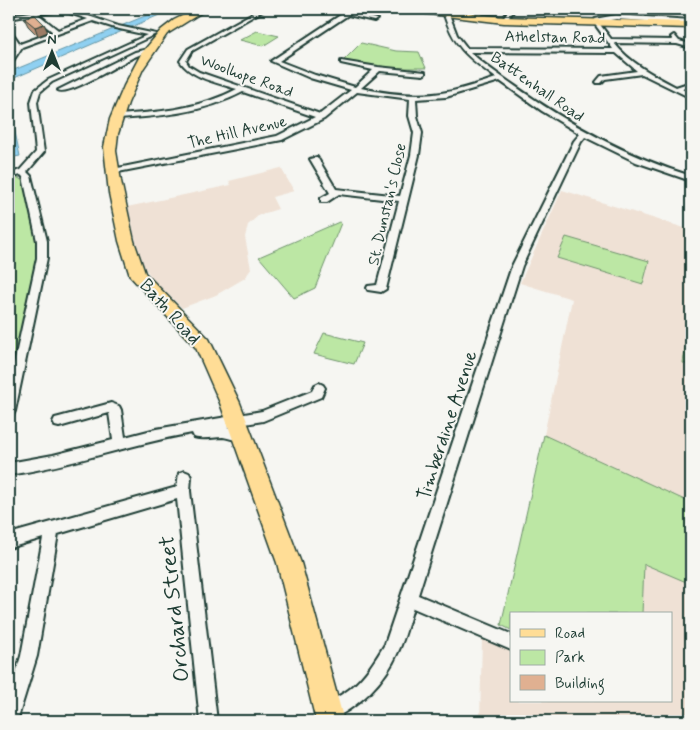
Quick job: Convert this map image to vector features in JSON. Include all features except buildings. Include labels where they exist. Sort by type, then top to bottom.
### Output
[{"type":"main road","name":"Bath Road","points":[[203,9],[164,31],[148,51],[112,132],[110,150],[124,235],[138,276],[203,344],[240,429],[289,563],[329,717]]},
{"type":"main road","points":[[412,9],[504,20],[598,20],[691,23]]},
{"type":"street","points":[[9,17],[64,9],[127,30],[153,34]]},
{"type":"street","name":"Woolhope Road","points":[[263,9],[245,17],[190,50],[183,61],[187,67],[197,73],[320,117]]},
{"type":"street","points":[[322,9],[374,19]]},
{"type":"street","points":[[353,9],[274,61],[357,89],[413,97],[454,93],[502,79]]},
{"type":"street","points":[[478,18],[482,9]]},
{"type":"street","points":[[504,20],[512,9]]},
{"type":"street","name":"Battenhall Road","points":[[445,12],[454,35],[465,50],[537,106],[583,135],[663,171],[691,179]]},
{"type":"street","points":[[34,14],[58,33]]},
{"type":"street","points":[[9,50],[20,48],[93,20]]},
{"type":"street","points":[[598,20],[615,51],[642,72],[691,96]]},
{"type":"street","points":[[9,176],[23,172],[40,152],[34,102],[38,91],[50,82],[153,34],[164,31]]},
{"type":"street","points":[[9,33],[20,48]]},
{"type":"street","points":[[609,41],[675,40],[691,46]]},
{"type":"street","points":[[9,63],[20,48]]},
{"type":"street","name":"Athelstan Road","points":[[465,50],[615,51]]},
{"type":"street","points":[[61,90],[90,78],[137,54],[148,51]]},
{"type":"street","points":[[343,62],[378,69],[423,73]]},
{"type":"street","name":"The Hill Avenue","points":[[113,171],[265,142],[294,133],[320,117],[357,89],[378,69]]},
{"type":"street","points":[[599,82],[603,77],[642,72]]},
{"type":"street","points":[[676,89],[691,84]]},
{"type":"street","points":[[118,117],[195,110],[221,102],[243,89]]},
{"type":"street","name":"St. Dunstan's Close","points":[[382,289],[418,133],[413,116],[413,97]]},
{"type":"street","name":"Timberdine Avenue","points":[[329,717],[357,694],[382,665],[392,648],[517,266],[578,141],[583,135]]},
{"type":"street","points":[[314,159],[333,190],[337,192],[403,199]]},
{"type":"street","points":[[9,411],[42,258],[42,241],[27,176],[23,172]]},
{"type":"street","points":[[324,200],[337,192]]},
{"type":"street","points":[[9,469],[53,461],[156,434],[224,432],[240,429],[266,415],[317,394],[319,388]]},
{"type":"street","points":[[59,422],[111,408],[115,410],[120,444]]},
{"type":"street","name":"Orchard Street","points":[[52,528],[183,484],[209,721]]},
{"type":"street","points":[[9,541],[52,528],[29,656],[9,721]]},
{"type":"street","points":[[409,599],[510,642]]},
{"type":"shaded area","points":[[281,168],[294,191],[272,197],[278,209],[259,215],[248,225],[245,237],[251,269],[245,278],[216,295],[182,308],[153,280],[141,262],[127,207],[231,185],[229,181]]},
{"type":"shaded area","points":[[562,190],[691,230],[691,503],[544,435],[572,299],[520,283]]},
{"type":"shaded area","points":[[644,564],[691,584],[691,721],[480,721],[482,638],[510,652],[510,702],[672,702],[672,612],[642,612]]},
{"type":"green space","points":[[257,31],[279,36],[263,46],[240,40]]},
{"type":"green space","points":[[361,43],[396,51],[419,52],[426,68],[385,68],[344,60]]},
{"type":"green space","points":[[18,178],[24,181],[37,242],[36,259],[9,388],[9,179]]},
{"type":"green space","points":[[339,222],[341,223],[315,288],[294,298],[259,257]]},
{"type":"green space","points":[[566,237],[649,261],[643,284],[557,258]]},
{"type":"green space","points":[[689,323],[691,324],[691,366],[683,363]]},
{"type":"green space","points":[[324,333],[363,343],[354,364],[314,354]]},
{"type":"green space","points":[[544,435],[691,503],[691,584],[644,564],[642,612],[510,612],[510,630],[501,625]]},
{"type":"water","points":[[162,9],[173,9],[12,79],[13,99],[9,100],[9,72]]},
{"type":"water","points":[[9,113],[11,113],[20,156],[9,158]]}]
